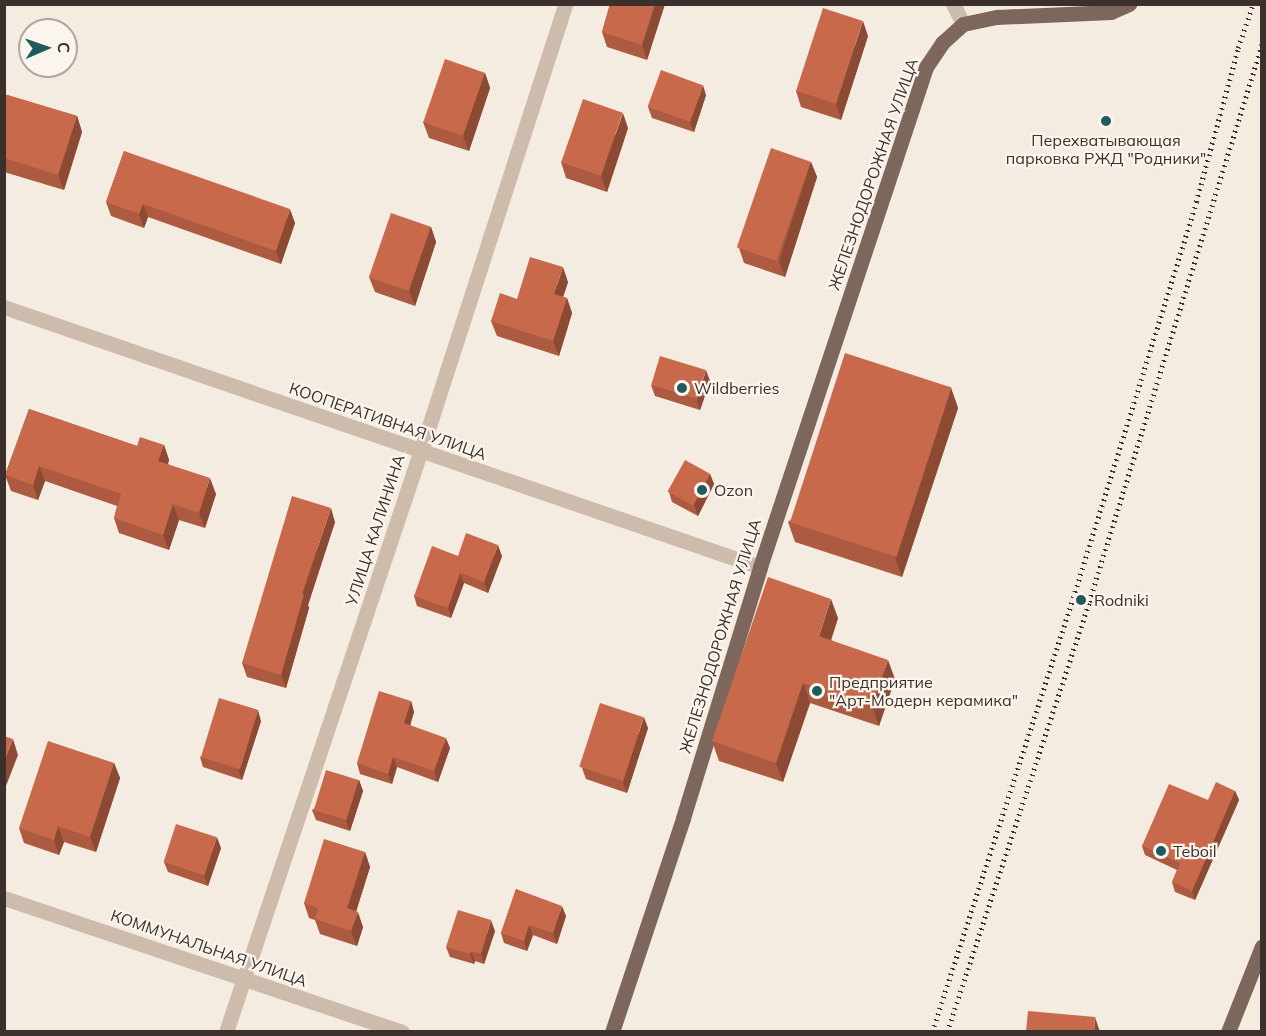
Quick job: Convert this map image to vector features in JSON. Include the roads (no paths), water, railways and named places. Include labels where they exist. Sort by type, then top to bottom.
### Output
[{"type":"main road","points":[[963,24],[997,17],[1112,12],[1129,4]]},
{"type":"main road","name":"ЖЕЛЕЗНОДОРОЖНАЯ УЛИЦА","points":[[612,1032],[683,818],[759,567],[926,67],[942,43],[963,24]]},
{"type":"main road","points":[[1228,1032],[1262,946]]},
{"type":"street","name":"УЛИЦА КАЛИНИНА","points":[[226,1032],[421,451],[565,4]]},
{"type":"street","points":[[953,4],[963,24]]},
{"type":"street","name":"КООПЕРАТИВНАЯ УЛИЦА","points":[[4,307],[759,567]]},
{"type":"street","name":"КОММУНАЛЬНАЯ УЛИЦА","points":[[4,898],[402,1032]]},
{"type":"railway","points":[[932,1032],[1073,598],[1196,202],[1238,48],[1253,4]]},
{"type":"railway","points":[[947,1032],[1089,602],[1262,44]]},
{"type":"place","name":"Перехватывающая парковка РЖД \"Родники\"","points":[[1106,121]]},
{"type":"place","name":"Wildberries","points":[[682,388]]},
{"type":"place","name":"Ozon","points":[[702,490]]},
{"type":"place","name":"Rodniki","points":[[1081,600]]},
{"type":"place","name":"Предприятие \"Арт-Модерн керамика\"","points":[[817,691]]},
{"type":"place","name":"Teboil","points":[[1161,851]]}]
